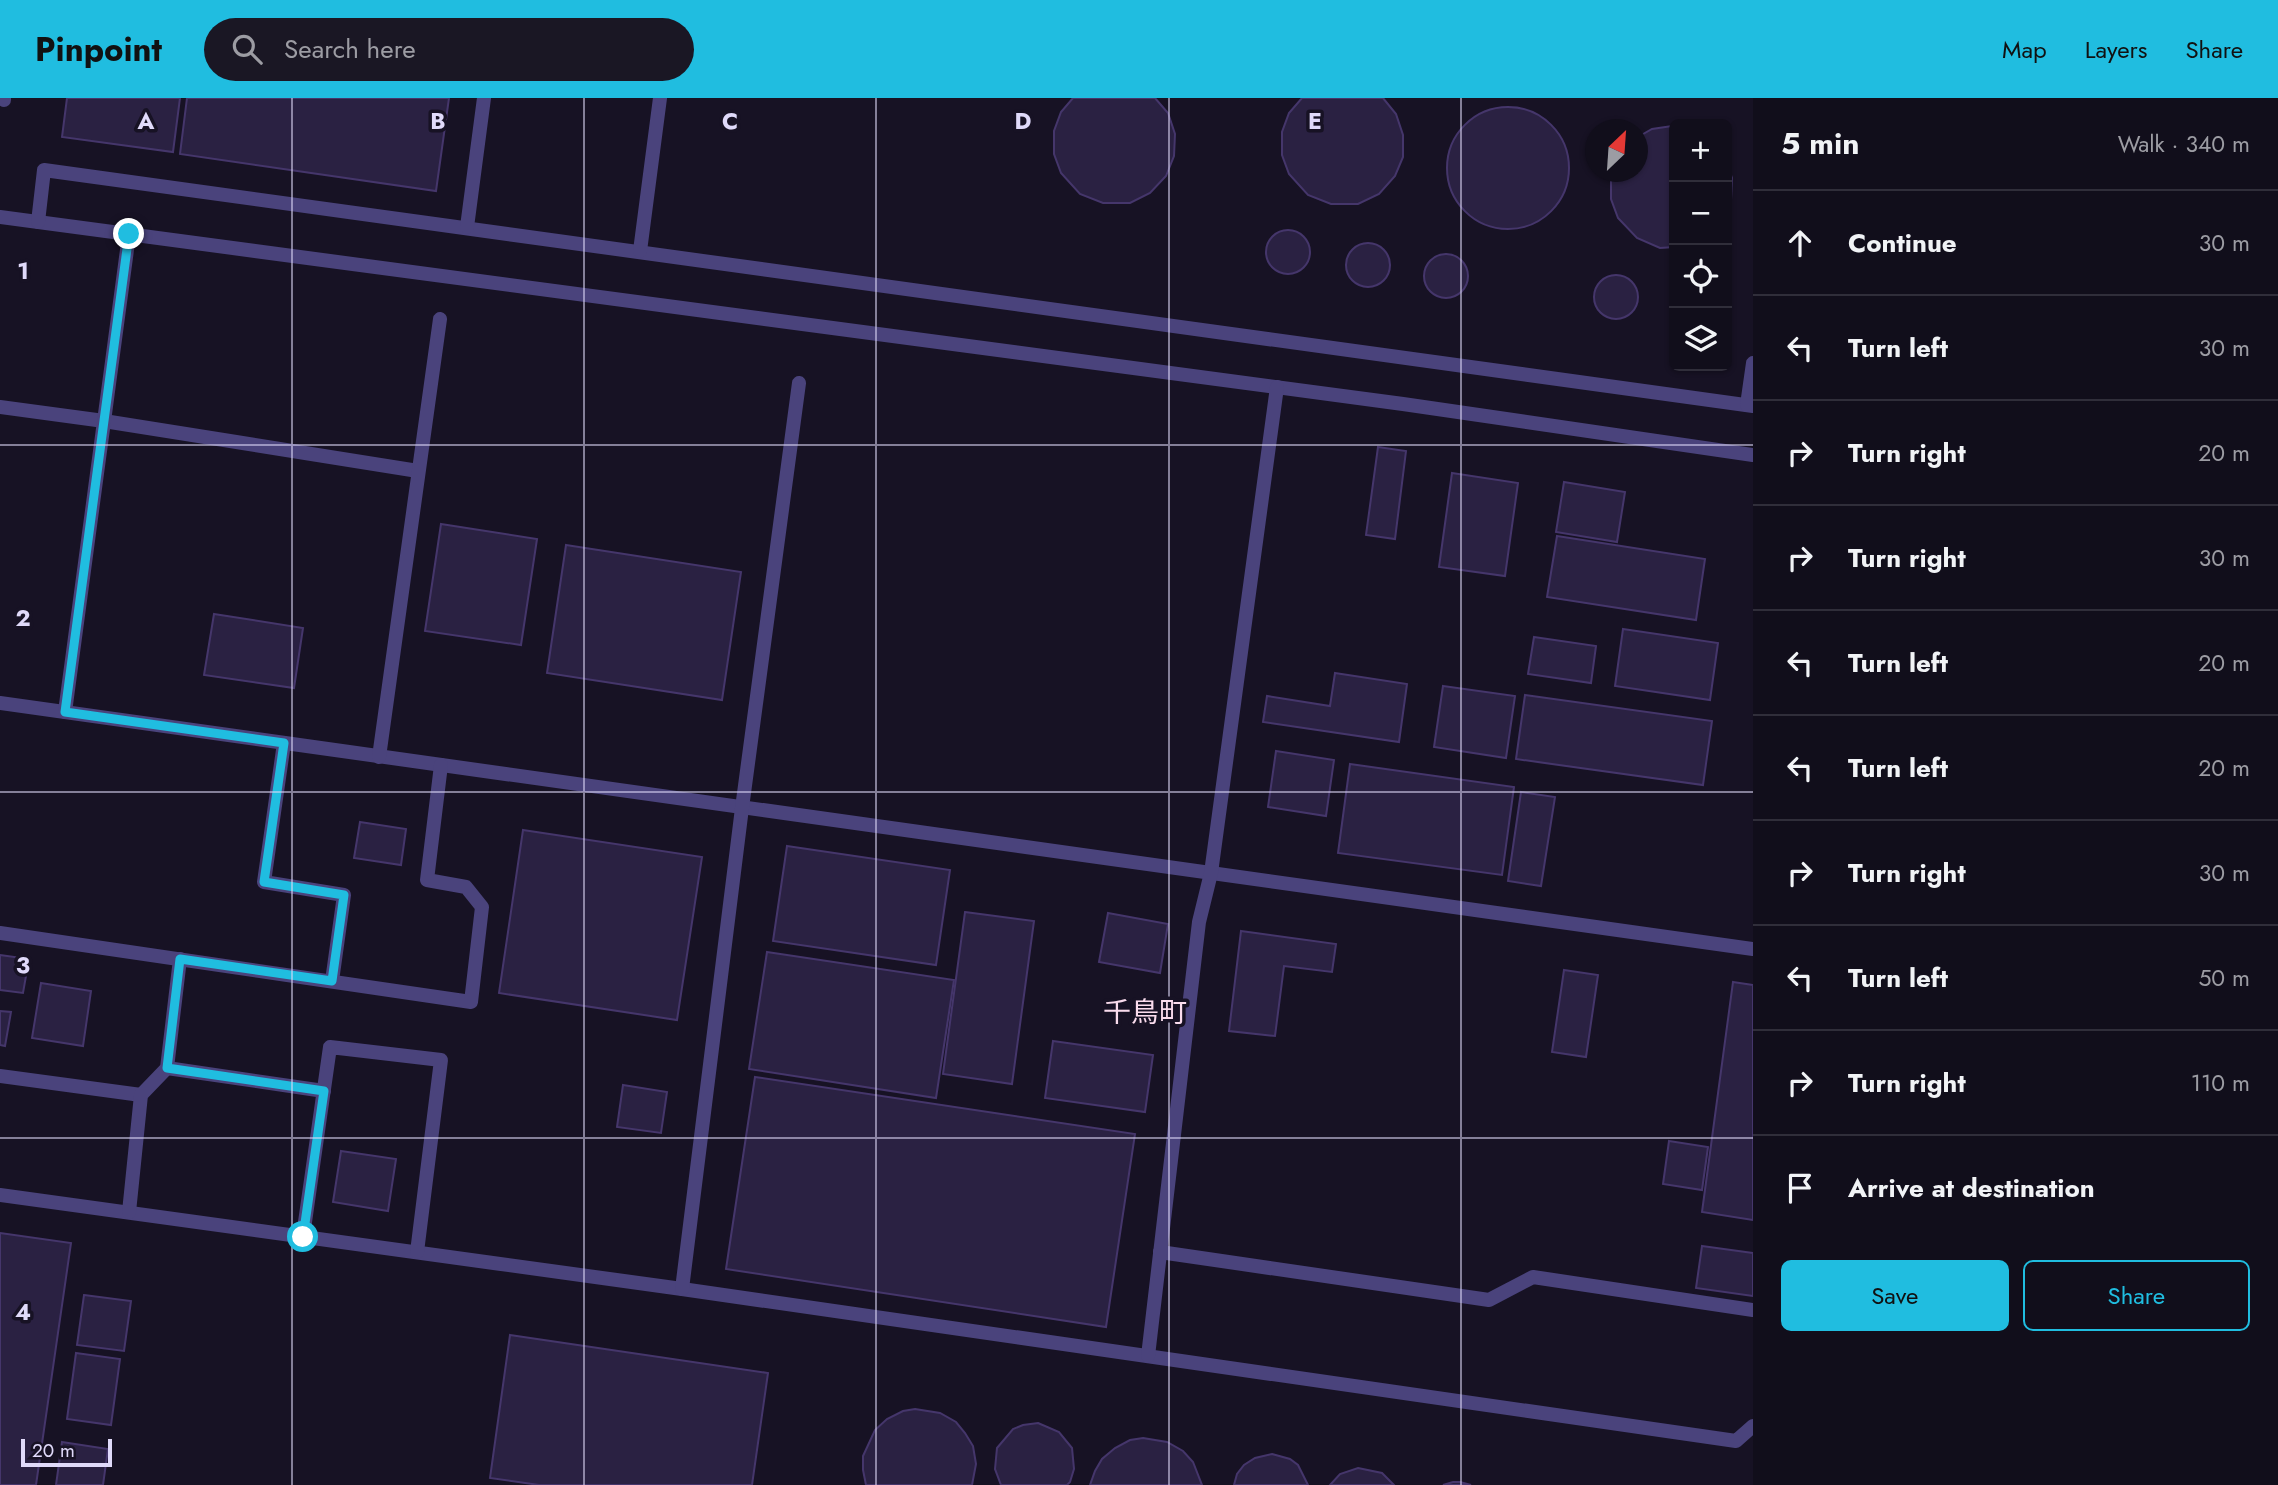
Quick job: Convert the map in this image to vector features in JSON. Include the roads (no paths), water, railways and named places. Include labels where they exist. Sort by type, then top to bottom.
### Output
[{"type":"lane","points":[[467,227],[484,98]]},
{"type":"lane","points":[[640,251],[660,98]]},
{"type":"lane","points":[[38,222],[44,170],[1750,405],[1753,363]]},
{"type":"lane","points":[[0,217],[1277,387],[1753,455]]},
{"type":"lane","points":[[65,712],[129,234]]},
{"type":"lane","points":[[379,757],[440,319]]},
{"type":"lane","points":[[682,1289],[799,383]]},
{"type":"lane","points":[[1149,1356],[1199,922],[1211,873],[1277,387]]},
{"type":"lane","points":[[0,407],[418,471]]},
{"type":"lane","points":[[0,703],[1753,949]]},
{"type":"lane","points":[[284,743],[264,882],[344,895],[332,981]]},
{"type":"lane","points":[[0,933],[471,1002],[482,908],[466,887],[426,880],[440,765]]},
{"type":"lane","points":[[129,1212],[141,1095],[167,1068],[180,959]]},
{"type":"lane","points":[[303,1237],[330,1047],[441,1060],[417,1252]]},
{"type":"lane","points":[[167,1068],[324,1091]]},
{"type":"lane","points":[[0,1076],[141,1095]]},
{"type":"lane","points":[[0,1195],[682,1289],[1736,1441],[1753,1426]]},
{"type":"lane","points":[[1160,1252],[1489,1300],[1534,1277],[1753,1310]]},
{"type":"district","name":"千鳥町","points":[[1145,1012]]}]
